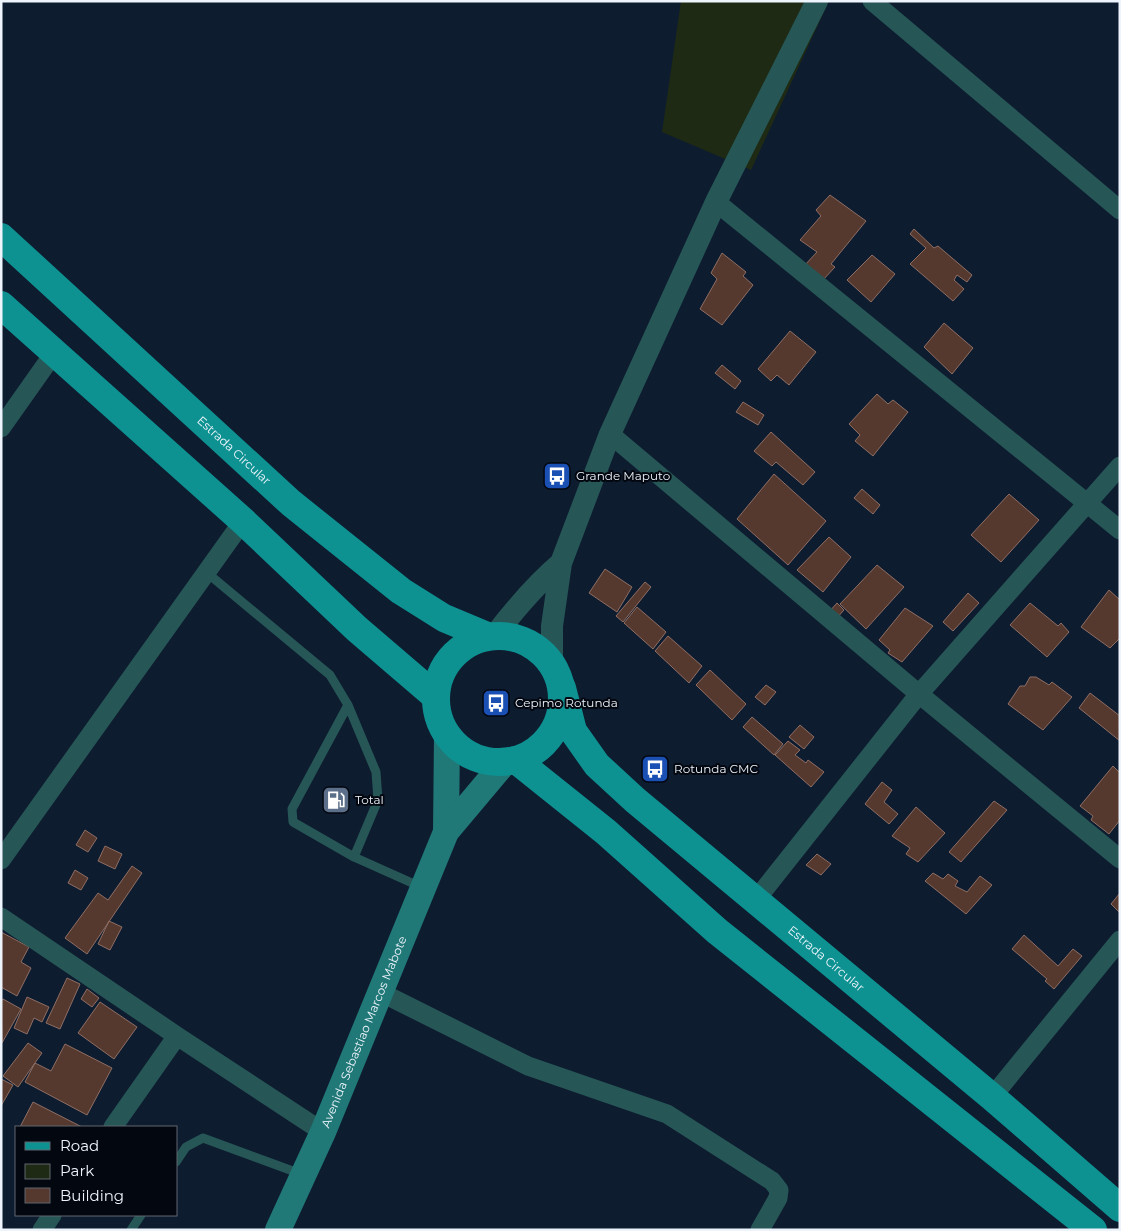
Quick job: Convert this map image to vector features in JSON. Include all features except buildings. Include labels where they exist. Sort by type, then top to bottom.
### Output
[{"type":"main road","name":"Estrada Circular","points":[[1,237],[291,503],[401,591],[444,618],[491,636]]},
{"type":"main road","points":[[1,305],[243,521],[357,629],[434,695]]},
{"type":"main road","points":[[446,832],[510,762],[537,750],[553,734],[562,712],[562,688],[552,663],[541,651],[527,642],[512,636],[491,636],[463,646],[444,666],[434,695],[439,722],[447,736],[463,752],[483,761],[510,762],[606,832],[717,931],[1083,1226]]},
{"type":"main road","name":"Estrada Circular","points":[[562,688],[573,731],[597,765],[635,800],[992,1097],[1120,1208]]},
{"type":"main road","points":[[446,832],[447,736]]},
{"type":"main road","name":"Avenida Sebastiao Marcos Mabote","points":[[278,1230],[323,1132],[446,832]]},
{"type":"street","points":[[552,663],[552,626],[561,563],[610,434],[716,202],[817,1]]},
{"type":"street","points":[[872,1],[1120,210]]},
{"type":"street","points":[[716,202],[1120,530]]},
{"type":"street","points":[[1,428],[54,352]]},
{"type":"street","points":[[610,434],[919,694],[1120,859]]},
{"type":"street","points":[[755,901],[919,694],[1120,466]]},
{"type":"street","points":[[1,860],[243,521]]},
{"type":"street","points":[[491,636],[528,594],[561,563]]},
{"type":"street","points":[[1,917],[323,1132]]},
{"type":"street","points":[[992,1097],[1120,940]]},
{"type":"street","points":[[380,992],[528,1066],[675,1118],[772,1181],[780,1190],[778,1198],[760,1230]]},
{"type":"street","points":[[114,1126],[177,1036]]},
{"type":"street","points":[[42,1230],[51,1216]]},
{"type":"lane","points":[[206,572],[330,675],[348,705],[376,772],[378,800],[354,856]]},
{"type":"lane","points":[[348,705],[292,809],[292,822],[354,856],[423,888]]},
{"type":"lane","points":[[178,1159],[186,1147],[203,1138],[303,1175]]},
{"type":"lane","points":[[132,1230],[140,1216]]},
{"type":"green space","points":[[681,1],[829,1],[751,170],[662,132]]},
{"type":"place","name":"Grande Maputo","points":[[557,476]]},
{"type":"place","name":"Cepimo Rotunda","points":[[496,703]]},
{"type":"place","name":"Rotunda CMC","points":[[655,769]]},
{"type":"place","name":"Total","points":[[336,800]]}]
